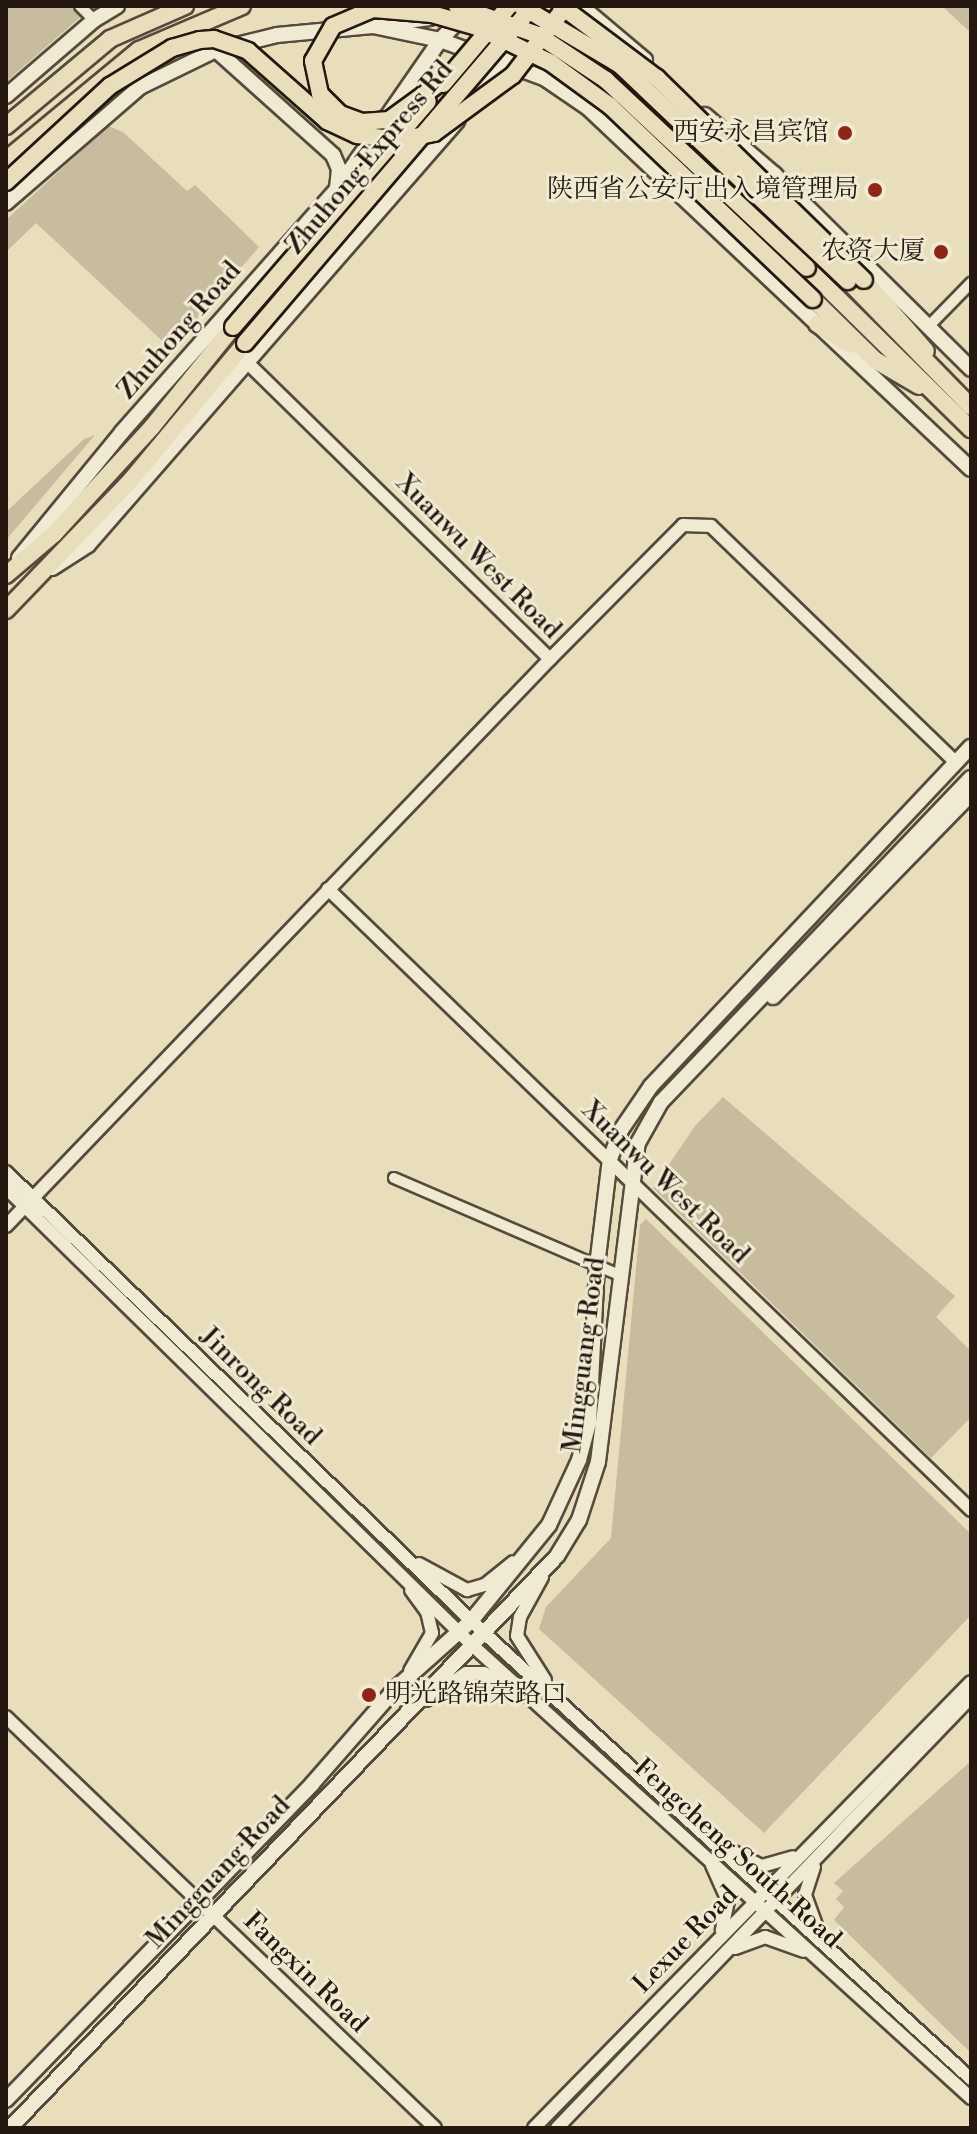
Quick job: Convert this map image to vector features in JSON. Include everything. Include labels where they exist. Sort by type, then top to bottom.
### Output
[{"type":"main road","points":[[6,96],[94,20],[117,6]]},
{"type":"main road","points":[[6,126],[110,39],[157,6]]},
{"type":"main road","points":[[110,39],[185,6]]},
{"type":"main road","points":[[6,160],[139,50],[242,6]]},
{"type":"main road","points":[[6,203],[140,87],[216,50],[277,35],[430,18],[455,6],[538,35],[606,80],[807,268],[971,429]]},
{"type":"main road","name":"Zhuhong Road","points":[[7,574],[122,432],[337,189],[440,40],[473,6]]},
{"type":"main road","name":"Zhuhong Express Rd","points":[[233,327],[509,6]]},
{"type":"main road","points":[[521,6],[620,65],[924,334],[971,369]]},
{"type":"main road","name":"Zhuhong Express Rd","points":[[45,573],[131,480],[533,6]]},
{"type":"main road","points":[[6,182],[110,86],[172,48],[200,40],[214,39],[248,51],[321,115],[357,135],[401,140],[434,133],[513,75],[563,6],[657,78],[863,279]]},
{"type":"main road","points":[[6,610],[45,573],[88,545],[249,364],[505,63],[579,6],[774,174],[941,377],[967,402]]},
{"type":"main road","points":[[448,77],[389,120],[362,122],[340,114],[320,94],[313,61],[333,26],[373,9],[432,14],[477,27],[551,63],[610,106],[875,360]]},
{"type":"main road","points":[[373,26],[440,40],[505,63],[565,91],[615,130],[971,469]]},
{"type":"main road","points":[[216,50],[333,155],[339,169],[337,189]]},
{"type":"main road","points":[[817,324],[941,400]]},
{"type":"main road","name":"Zhuhong Road","points":[[7,574],[54,534],[152,427],[233,327]]},
{"type":"main road","points":[[924,334],[941,377]]},
{"type":"main road","points":[[964,762],[971,747]]},
{"type":"main road","name":"Mingguang Road","points":[[10,2128],[545,1572],[579,1520],[598,1462],[630,1180],[638,1143],[661,1102],[735,1027],[793,954],[964,762]]},
{"type":"main road","name":"Mingguang Road","points":[[6,2100],[397,1687],[466,1626],[534,1545],[555,1512],[585,1441],[598,1317],[597,1266],[610,1159],[621,1130],[651,1086],[729,1007],[771,957],[964,762]]},
{"type":"main road","name":"Mingguang Road","points":[[729,1007],[793,954],[971,778]]},
{"type":"main road","points":[[735,1027],[786,986],[971,794]]},
{"type":"street","points":[[80,6],[94,20]]},
{"type":"street","points":[[924,334],[971,283]]},
{"type":"street","name":"Xuanwu West Road","points":[[6,1226],[550,659],[249,364]]},
{"type":"street","points":[[550,659],[683,525],[711,526],[964,762]]},
{"type":"street","name":"Xuanwu West Road","points":[[328,889],[971,1510]]},
{"type":"street","name":"Jinrong Road","points":[[6,1172],[28,1202],[466,1626],[484,1633]]},
{"type":"street","points":[[394,1178],[619,1275]]},
{"type":"street","name":"Jinrong Road","points":[[6,1188],[28,1202]]},
{"type":"street","points":[[388,1550],[467,1590],[485,1585],[534,1545]]},
{"type":"street","points":[[388,1550],[422,1604],[431,1626],[428,1646],[397,1687]]},
{"type":"street","points":[[545,1572],[520,1617],[517,1636],[528,1660],[572,1714]]},
{"type":"street","name":"Jinrong Road","points":[[466,1626],[472,1645]]},
{"type":"street","name":"Fengcheng South Road","points":[[484,1633],[572,1714],[702,1842],[756,1900],[772,1906],[829,1948],[971,2079]]},
{"type":"street","name":"Fengcheng South Road","points":[[472,1645],[702,1842],[765,1890],[772,1906],[819,1959],[971,2098]]},
{"type":"street","points":[[413,1709],[460,1675],[473,1672],[494,1677],[536,1702]]},
{"type":"street","name":"Lexue Road","points":[[534,2128],[971,1682]]},
{"type":"street","name":"Lexue Road","points":[[557,2128],[971,1697]]},
{"type":"street","name":"Fangxin Road","points":[[6,1717],[435,2128]]},
{"type":"street","points":[[702,1842],[762,1866],[790,1859],[809,1845]]},
{"type":"street","points":[[702,1842],[728,1901],[726,1922],[715,1942]]},
{"type":"street","points":[[820,1856],[805,1895],[809,1916],[829,1948]]},
{"type":"street","points":[[726,1954],[757,1938],[775,1938],[819,1959]]},
{"type":"shaded area","points":[[6,6],[93,6],[6,82]]},
{"type":"shaded area","points":[[942,6],[971,6],[971,33]]},
{"type":"shaded area","points":[[108,126],[123,132],[187,191],[195,185],[259,247],[171,349],[36,223],[6,252],[6,220]]},
{"type":"shaded area","points":[[95,435],[6,540],[6,512],[84,439]]},
{"type":"shaded area","points":[[723,1097],[955,1296],[936,1317],[971,1351],[971,1417],[931,1458],[653,1188],[695,1126]]},
{"type":"shaded area","points":[[646,1219],[971,1534],[971,1615],[764,1833],[539,1629],[546,1607],[611,1538],[640,1225]]},
{"type":"shaded area","points":[[971,1761],[971,2053],[834,1920],[844,1907],[836,1899],[843,1891],[834,1883]]},
{"type":"place","name":"西安永昌宾馆","points":[[845,133]]},
{"type":"place","name":"陕西省公安厅出入境管理局","points":[[875,190]]},
{"type":"place","name":"农资大厦","points":[[941,252]]},
{"type":"place","name":"明光路锦荣路口","points":[[369,1695]]}]
